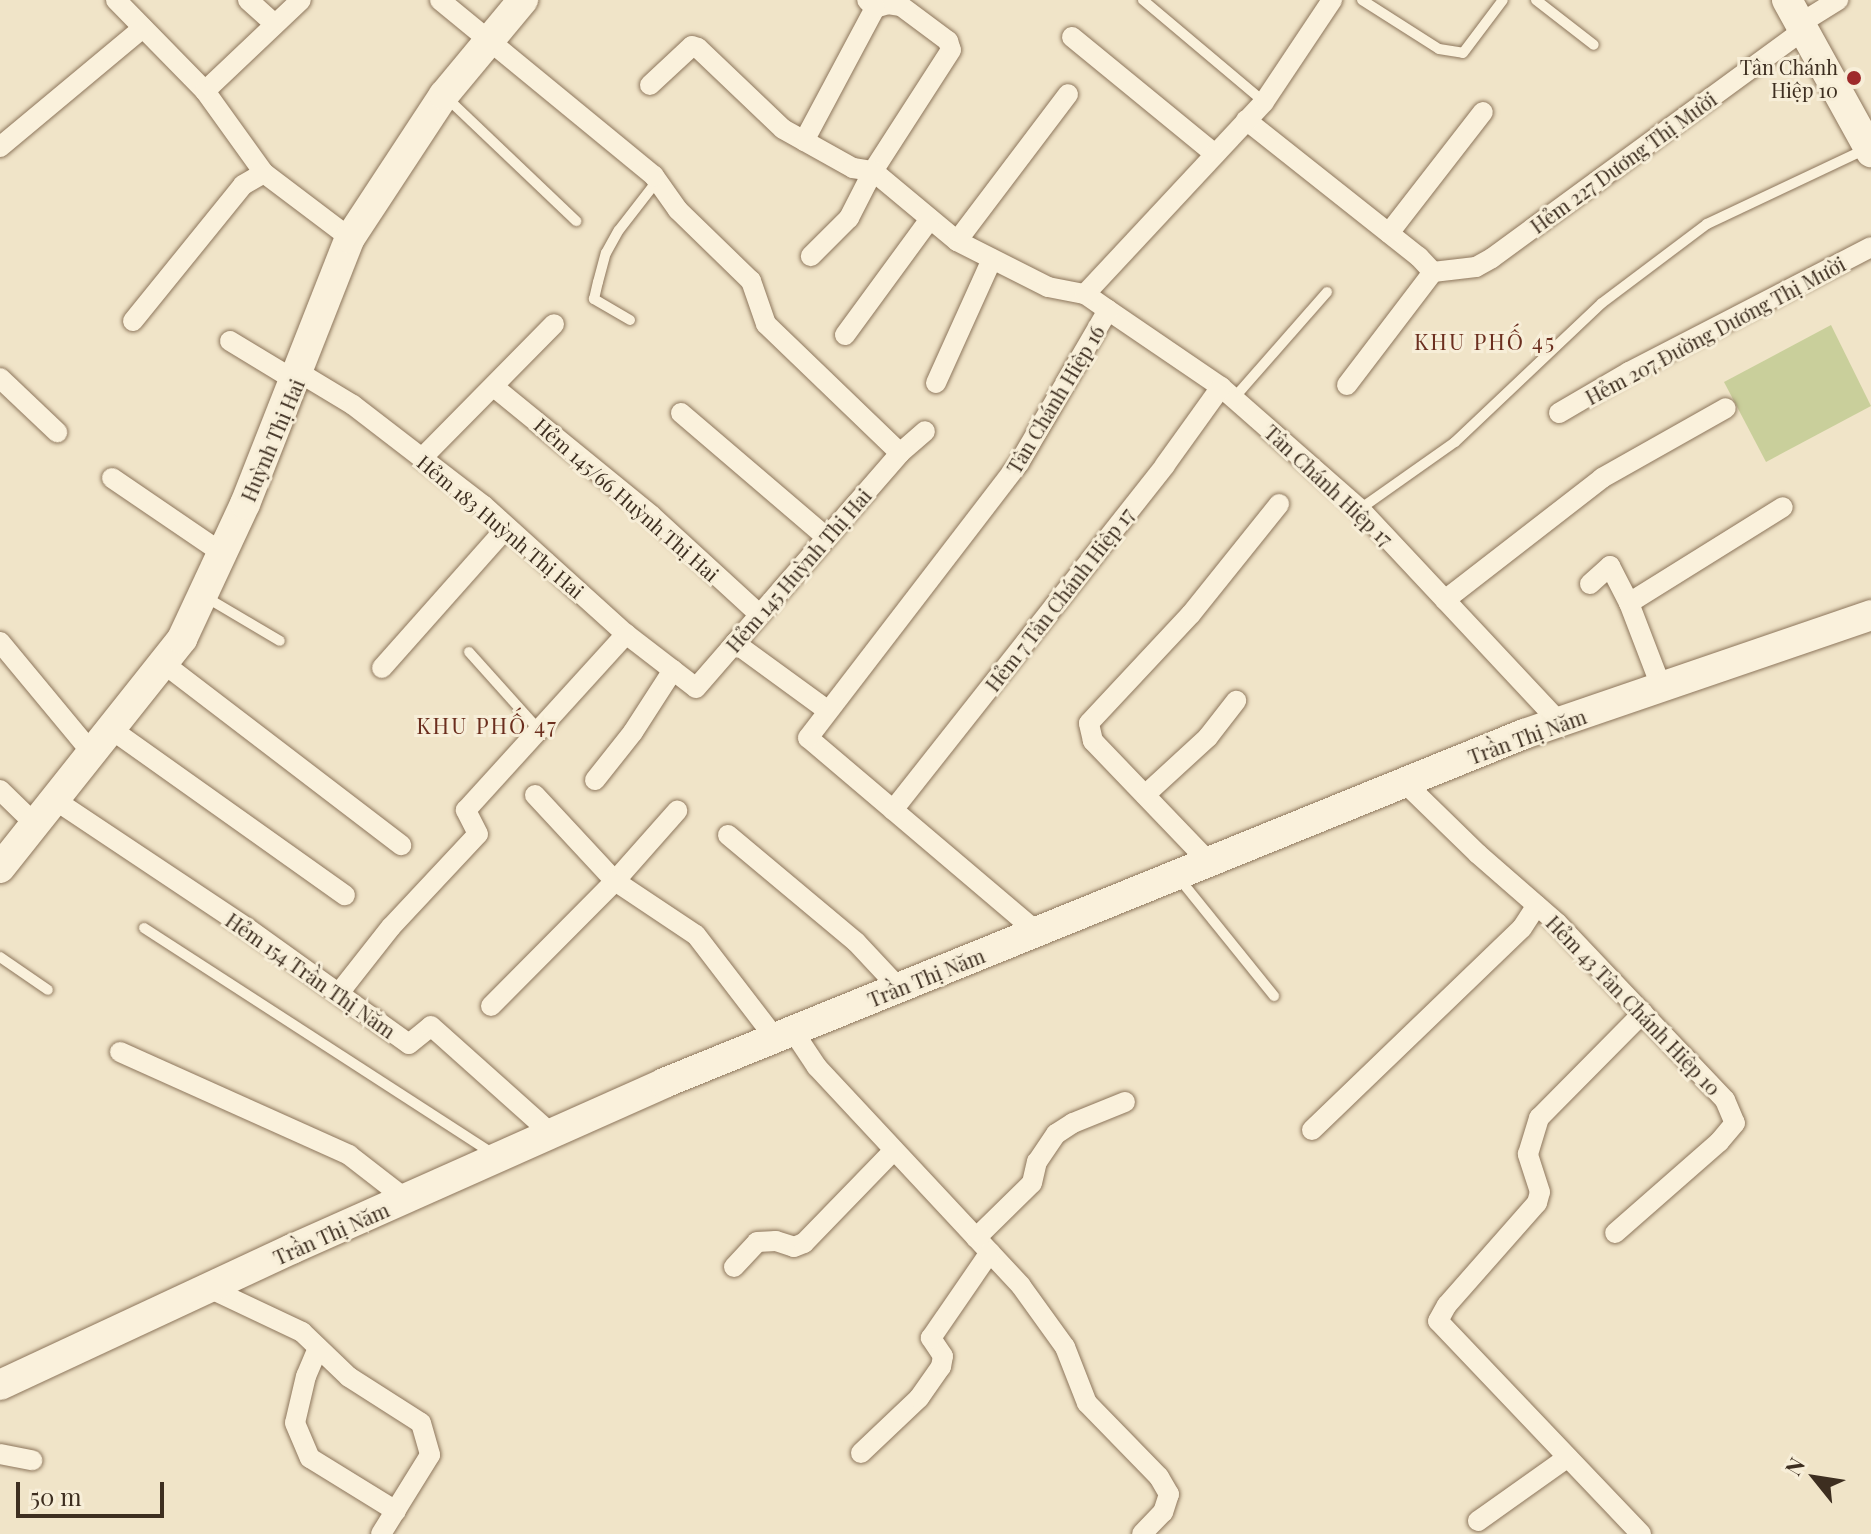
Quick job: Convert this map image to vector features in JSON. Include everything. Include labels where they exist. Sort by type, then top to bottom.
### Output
[{"type":"street","points":[[116,0],[205,91],[264,173],[350,238]]},
{"type":"street","points":[[248,0],[275,24]]},
{"type":"street","points":[[205,91],[301,0]]},
{"type":"street","points":[[440,0],[486,42],[657,181],[678,210],[751,281],[766,324],[900,453]]},
{"type":"street","name":"Huỳnh Thị Hai","points":[[0,868],[182,639],[298,377],[350,238],[444,95],[523,0]]},
{"type":"street","name":"Tân Chánh Hiệp 16","points":[[893,810],[808,738],[1019,463],[1108,310],[1085,294],[1264,102],[1332,0]]},
{"type":"street","name":"Hẻm 227 Dương Thị Mười","points":[[1433,272],[1476,267],[1492,258],[1797,18],[1838,0]]},
{"type":"street","points":[[804,141],[871,4],[901,6],[948,41],[951,50],[873,171],[849,218],[811,256]]},
{"type":"street","points":[[1797,18],[1870,149]]},
{"type":"street","points":[[0,147],[143,28]]},
{"type":"street","points":[[1072,37],[1215,154]]},
{"type":"street","points":[[650,85],[692,46],[783,129],[853,168],[873,171],[957,241],[1048,287],[1085,294]]},
{"type":"street","points":[[957,241],[1068,94]]},
{"type":"street","points":[[1389,233],[1483,112]]},
{"type":"street","points":[[1246,120],[1389,233],[1433,272],[1347,385]]},
{"type":"street","points":[[133,321],[243,185],[264,173]]},
{"type":"street","points":[[845,335],[930,219]]},
{"type":"street","name":"Hẻm 207 Đường Dương Thị Mười","points":[[1559,413],[1629,372],[1871,247]]},
{"type":"street","points":[[936,383],[992,259]]},
{"type":"street","name":"Tân Chánh Hiệp 17","points":[[1108,310],[1228,392],[1360,509],[1560,723]]},
{"type":"street","points":[[422,458],[554,324]]},
{"type":"street","name":"Hẻm 183 Huỳnh Thị Hai","points":[[230,341],[353,405],[507,527],[626,634],[696,688]]},
{"type":"street","points":[[0,378],[57,432]]},
{"type":"street","name":"Hẻm 145/66 Huỳnh Thị Hai","points":[[494,387],[651,515],[759,614]]},
{"type":"street","name":"Hẻm 7 Tân Chánh Hiệp 17","points":[[893,810],[1165,465],[1228,392]]},
{"type":"street","points":[[1445,600],[1602,478],[1726,408]]},
{"type":"street","points":[[681,413],[826,537]]},
{"type":"street","name":"Hẻm 145 Huỳnh Thị Hai","points":[[696,688],[900,453],[925,431]]},
{"type":"street","points":[[112,478],[222,553]]},
{"type":"street","points":[[1209,862],[1093,741],[1089,723],[1191,614],[1279,504]]},
{"type":"street","points":[[1629,603],[1783,507]]},
{"type":"street","points":[[382,668],[507,527]]},
{"type":"street","points":[[1590,584],[1610,566],[1629,603],[1662,689]]},
{"type":"street","name":"Trần Thị Năm","points":[[0,1385],[292,1249],[784,1035],[1560,723],[1871,615]]},
{"type":"street","points":[[339,993],[391,927],[478,834],[466,810],[626,634]]},
{"type":"street","points":[[0,642],[92,753]]},
{"type":"street","points":[[735,643],[827,710]]},
{"type":"street","points":[[163,663],[401,845]]},
{"type":"street","points":[[595,780],[633,732],[673,670]]},
{"type":"street","points":[[1145,795],[1208,737],[1236,701]]},
{"type":"street","points":[[111,729],[345,895]]},
{"type":"street","name":"Hẻm 43 Tân Chánh Hiệp 10","points":[[1405,783],[1537,905],[1725,1100],[1735,1123],[1719,1142],[1615,1233]]},
{"type":"street","points":[[0,790],[35,824]]},
{"type":"street","points":[[535,795],[615,881],[696,935],[784,1035],[1021,1286],[1065,1347],[1087,1403],[1159,1477],[1169,1494],[1163,1512],[1142,1534]]},
{"type":"street","name":"Hẻm 154 Trần Thị Năm","points":[[55,800],[409,1044],[431,1026],[552,1134]]},
{"type":"street","points":[[893,810],[1037,932]]},
{"type":"street","points":[[491,1006],[615,881],[677,811]]},
{"type":"street","points":[[728,835],[856,942],[899,988]]},
{"type":"street","points":[[1312,1130],[1522,928],[1537,905]]},
{"type":"street","points":[[1641,1534],[1438,1321],[1447,1305],[1537,1203],[1540,1192],[1528,1154],[1539,1118],[1643,1013]]},
{"type":"street","points":[[120,1052],[349,1155],[407,1200]]},
{"type":"street","points":[[861,1453],[919,1398],[941,1367],[943,1356],[931,1338],[983,1245],[1032,1183],[1037,1162],[1056,1134],[1073,1123],[1125,1102]]},
{"type":"street","points":[[734,1267],[757,1242],[776,1241],[794,1247],[804,1243],[894,1150]]},
{"type":"street","points":[[211,1289],[302,1332],[349,1377],[421,1423],[430,1455],[381,1534]]},
{"type":"street","points":[[318,1348],[306,1376],[295,1423],[310,1458],[396,1511]]},
{"type":"street","points":[[0,1454],[32,1460]]},
{"type":"street","points":[[1478,1521],[1568,1457]]},
{"type":"lane","points":[[1143,0],[1264,102]]},
{"type":"lane","points":[[1362,0],[1439,49],[1463,53],[1503,0]]},
{"type":"lane","points":[[1536,0],[1594,45]]},
{"type":"lane","points":[[444,95],[576,221]]},
{"type":"lane","points":[[1360,509],[1455,442],[1602,303],[1707,224],[1870,149]]},
{"type":"lane","points":[[630,320],[594,299],[606,253],[657,181]]},
{"type":"lane","points":[[1228,392],[1327,292]]},
{"type":"lane","points":[[203,595],[280,641]]},
{"type":"lane","points":[[469,652],[539,730]]},
{"type":"lane","points":[[1177,875],[1274,996]]},
{"type":"lane","points":[[144,928],[500,1158]]},
{"type":"lane","points":[[0,957],[48,990]]},
{"type":"green space","points":[[1831,325],[1871,406],[1766,462],[1724,382]]},
{"type":"place","name":"Tân Chánh Hiệp 10","points":[[1854,78]]},
{"type":"district","name":"KHU PHỐ 45","points":[[1485,342]]},
{"type":"district","name":"KHU PHỐ 47","points":[[487,726]]}]
